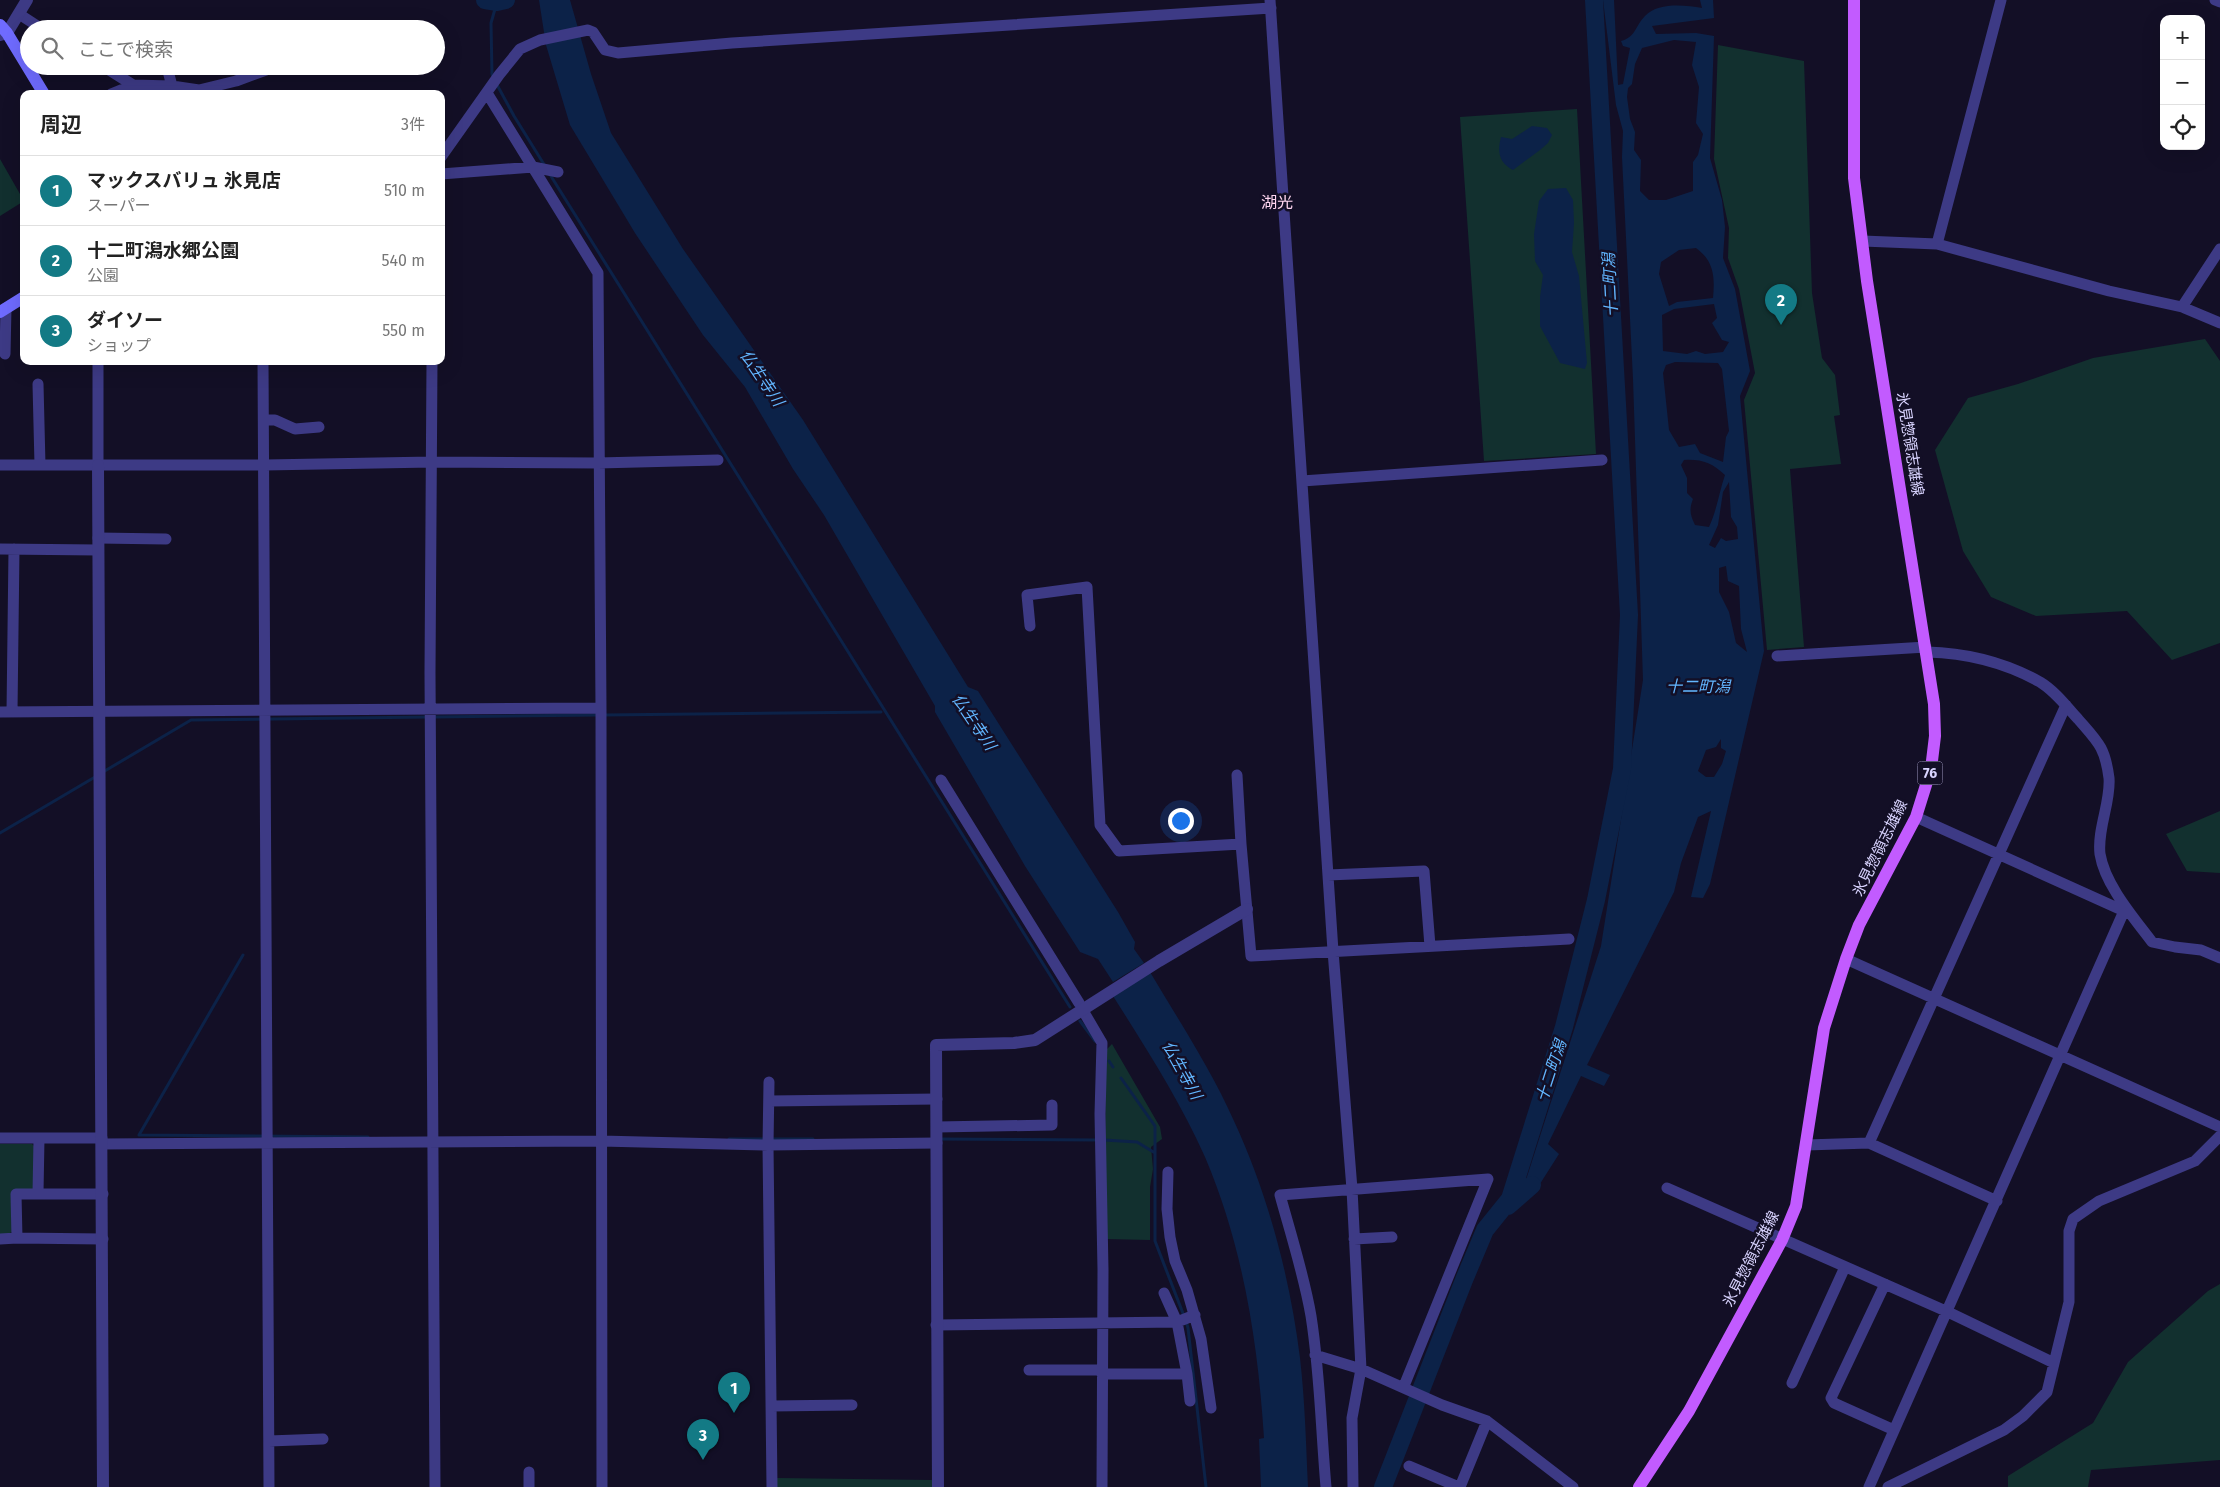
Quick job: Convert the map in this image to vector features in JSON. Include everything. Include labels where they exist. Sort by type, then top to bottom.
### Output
[{"type":"main road","name":"氷見惣領志雄線","points":[[1639,1487],[1689,1411],[1782,1240],[1796,1206],[1824,1028],[1859,925],[1916,817],[1931,768],[1935,736],[1934,704],[1927,649],[1867,281],[1854,178],[1854,0]]},
{"type":"main road","points":[[2,31],[20,58]]},
{"type":"main road","points":[[31,75],[41,90]]},
{"type":"main road","points":[[3,310],[20,299]]},
{"type":"street","points":[[2,31],[19,14],[27,0]]},
{"type":"street","points":[[1938,244],[2001,0]]},
{"type":"street","points":[[2215,0],[2220,2]]},
{"type":"street","points":[[445,151],[499,75],[520,49],[540,40],[588,30],[593,32],[605,50],[618,53],[742,42],[1271,4],[1333,951],[1352,1189],[1361,1369],[1352,1418],[1353,1487]]},
{"type":"street","points":[[19,14],[28,20]]},
{"type":"street","points":[[115,75],[133,89],[172,86],[200,90],[252,75]]},
{"type":"street","points":[[169,75],[172,86]]},
{"type":"street","points":[[487,93],[598,273],[601,708],[602,1487]]},
{"type":"street","points":[[445,174],[533,167],[558,172]]},
{"type":"street","points":[[1863,241],[1938,244],[2109,291],[2182,307],[2220,323]]},
{"type":"street","points":[[2182,307],[2220,249]]},
{"type":"street","points":[[3,310],[5,354]]},
{"type":"street","points":[[98,365],[103,1487]]},
{"type":"street","points":[[263,365],[269,1487]]},
{"type":"street","points":[[432,365],[430,709],[435,1487]]},
{"type":"street","points":[[38,384],[40,465]]},
{"type":"street","points":[[264,420],[275,420],[295,429],[319,427]]},
{"type":"street","points":[[0,465],[265,466],[432,462],[718,460]]},
{"type":"street","points":[[1302,481],[1602,460]]},
{"type":"street","points":[[0,549],[166,539]]},
{"type":"street","points":[[14,549],[12,659],[6,712],[601,708]]},
{"type":"street","points":[[1030,626],[1027,595],[1088,587],[1100,825],[1119,851],[1241,844]]},
{"type":"street","points":[[1777,656],[1927,649],[1954,652],[2003,666],[2041,683],[2066,705],[2102,746],[2109,780],[2100,854],[2110,882],[2126,910],[2152,942],[2175,948],[2201,950],[2220,958]]},
{"type":"street","points":[[0,659],[12,659]]},
{"type":"street","points":[[1869,1143],[2066,705]]},
{"type":"street","points":[[1237,775],[1251,956],[1569,939]]},
{"type":"street","points":[[941,780],[1079,1003]]},
{"type":"street","points":[[1916,817],[2126,910]]},
{"type":"street","points":[[1328,875],[1424,871],[1430,946]]},
{"type":"street","points":[[938,1487],[936,1045],[1014,1043],[1035,1040],[1099,998],[1247,908]]},
{"type":"street","points":[[1869,1487],[2126,910]]},
{"type":"street","points":[[1846,960],[2220,1127]]},
{"type":"street","points":[[1085,1014],[1102,1044],[1100,1114],[1102,1487]]},
{"type":"street","points":[[769,1082],[772,1487]]},
{"type":"street","points":[[769,1101],[937,1099]]},
{"type":"street","points":[[937,1127],[1052,1125],[1052,1105]]},
{"type":"street","points":[[1888,1487],[2004,1430],[2023,1416],[2047,1392],[2069,1302],[2069,1231],[2073,1218],[2098,1201],[2195,1161],[2220,1136]]},
{"type":"street","points":[[0,1138],[267,1142],[601,1141],[768,1145],[937,1143]]},
{"type":"street","points":[[38,1193],[39,1139]]},
{"type":"street","points":[[1806,1145],[1869,1143],[1997,1201]]},
{"type":"street","points":[[1168,1172],[1167,1209],[1170,1237],[1175,1261],[1202,1339],[1211,1408]]},
{"type":"street","points":[[1326,1487],[1311,1316],[1298,1256],[1280,1195],[1488,1179],[1404,1386]]},
{"type":"street","points":[[1667,1188],[1948,1312],[2054,1363]]},
{"type":"street","points":[[17,1238],[16,1194],[102,1194]]},
{"type":"street","points":[[1354,1240],[1392,1237]]},
{"type":"street","points":[[0,1238],[103,1239]]},
{"type":"street","points":[[1792,1383],[1845,1267]]},
{"type":"street","points":[[1885,1284],[1831,1398],[1834,1403],[1894,1430]]},
{"type":"street","points":[[1164,1293],[1177,1322],[1190,1401]]},
{"type":"street","points":[[936,1325],[1177,1322],[1195,1315]]},
{"type":"street","points":[[1315,1355],[1361,1369],[1404,1386],[1442,1405],[1487,1420],[1572,1487]]},
{"type":"street","points":[[1029,1370],[1187,1374]]},
{"type":"street","points":[[771,1406],[852,1405]]},
{"type":"street","points":[[1409,1466],[1460,1487],[1487,1420]]},
{"type":"street","points":[[268,1441],[323,1439]]},
{"type":"street","points":[[529,1472],[529,1487]]},
{"type":"green space","points":[[1718,45],[1804,61],[1812,293],[1822,358],[1835,375],[1840,415],[1834,416],[1841,464],[1790,469],[1804,647],[1767,650],[1744,400],[1755,373],[1739,289],[1728,258],[1729,228],[1714,159]]},
{"type":"green space","points":[[1577,109],[1596,454],[1484,461],[1460,117]]},
{"type":"green space","points":[[0,159],[20,194],[20,204],[0,216]]},
{"type":"green space","points":[[2205,339],[2220,361],[2220,643],[2172,660],[2127,611],[2036,616],[1991,597],[1963,551],[1935,450],[1968,398],[2018,384],[2093,358]]},
{"type":"green space","points":[[2220,811],[2220,873],[2187,871],[2166,834]]},
{"type":"green space","points":[[1112,1044],[1160,1127],[1162,1139],[1151,1147],[1153,1169],[1150,1187],[1150,1240],[1106,1239],[1105,1051]]},
{"type":"green space","points":[[0,1144],[32,1144],[35,1147],[35,1186],[32,1190],[14,1190],[14,1230],[9,1234],[0,1234]]},
{"type":"green space","points":[[2220,1284],[2220,1460],[2091,1470],[2088,1487],[2008,1487],[2008,1476],[2093,1423],[2128,1362],[2208,1291]]},
{"type":"green space","points":[[777,1478],[932,1480],[932,1487],[777,1487]]},
{"type":"water","name":"仏生寺川","points":[[539,0],[570,0],[591,74],[611,133],[683,249],[803,420],[968,687],[978,691],[1118,912],[1135,942],[1134,949],[1144,963],[1113,982],[1098,959],[1080,952],[1025,866],[935,712],[935,706],[824,515],[793,469],[745,387],[703,335],[635,233],[570,125],[546,45]]},
{"type":"water","name":"十二町潟","points":[[1603,0],[1614,0],[1618,85],[1623,84],[1630,48],[1623,46],[1621,41],[1633,34],[1645,16],[1657,8],[1664,7],[1688,6],[1702,8],[1700,0],[1713,0],[1714,18],[1652,26],[1656,34],[1696,33],[1714,36],[1710,158],[1722,200],[1725,227],[1723,258],[1735,289],[1750,371],[1740,396],[1764,651],[1710,884],[1703,898],[1691,897],[1711,811],[1698,817],[1681,863],[1674,892],[1587,1065],[1610,1075],[1604,1086],[1581,1076],[1548,1144],[1559,1154],[1538,1187],[1525,1183],[1601,946],[1643,680],[1633,379],[1622,157],[1623,131],[1616,105]],"holes":[[[1674,40],[1696,42],[1692,65],[1699,87],[1696,123],[1703,134],[1698,155],[1693,162],[1693,191],[1666,200],[1649,200],[1640,191],[1641,160],[1634,150],[1635,132],[1630,119],[1627,97],[1628,88],[1632,84],[1635,64],[1642,48]],[[1696,248],[1707,258],[1710,264],[1714,283],[1713,298],[1677,302],[1669,306],[1659,274],[1661,262],[1679,250]],[[1714,304],[1717,318],[1712,323],[1722,340],[1729,342],[1723,352],[1705,354],[1696,351],[1687,354],[1663,351],[1662,315],[1674,309]],[[1675,362],[1718,363],[1722,369],[1729,431],[1726,437],[1723,462],[1700,453],[1695,444],[1679,447],[1669,430],[1663,373],[1666,365]],[[1684,460],[1696,460],[1706,463],[1716,467],[1725,475],[1709,527],[1695,525],[1693,521],[1691,515],[1693,499],[1687,493],[1687,478],[1681,465]],[[1729,482],[1731,517],[1737,527],[1738,539],[1726,541],[1721,538],[1715,548],[1709,545],[1718,525],[1723,492]],[[1726,566],[1728,581],[1739,586],[1741,629],[1747,652],[1736,643],[1729,612],[1719,592],[1719,568]],[[1721,739],[1721,748],[1726,751],[1722,764],[1714,777],[1706,777],[1698,771],[1706,750],[1716,747]]]},
{"type":"water","points":[[1532,126],[1547,128],[1552,135],[1548,143],[1513,170],[1505,164],[1500,156],[1501,137],[1512,139]]},
{"type":"water","points":[[1566,188],[1573,200],[1572,252],[1579,276],[1587,363],[1585,369],[1560,363],[1540,326],[1540,297],[1543,275],[1535,261],[1534,234],[1539,201],[1548,189]]},
{"type":"water","name":"仏生寺川","points":[[1150,972],[1194,1045],[1225,1102],[1246,1149],[1267,1207],[1284,1267],[1296,1328],[1303,1390],[1308,1487],[1261,1487],[1259,1439],[1264,1438],[1258,1367],[1239,1260],[1229,1225],[1205,1157],[1185,1116],[1113,996]]},
{"type":"waterway","points":[[485,0],[497,2],[506,0]]},
{"type":"waterway","name":"十二町潟","points":[[1383,1487],[1485,1230],[1510,1199],[1564,1027],[1596,900],[1622,769],[1629,615],[1594,0]]},
{"type":"waterway","points":[[493,77],[491,23],[497,2]]},
{"type":"waterway","points":[[496,83],[545,166]]},
{"type":"waterway","points":[[549,173],[1070,1007]]},
{"type":"waterway","points":[[604,715],[881,712]]},
{"type":"waterway","points":[[434,717],[598,715]]},
{"type":"waterway","points":[[103,772],[191,720],[428,717]]},
{"type":"waterway","points":[[0,833],[95,777]]},
{"type":"waterway","points":[[243,955],[139,1135],[368,1137]]},
{"type":"waterway","points":[[1080,1021],[1095,1041]]},
{"type":"waterway","points":[[1109,1061],[1113,1067]]},
{"type":"waterway","points":[[1121,1078],[1155,1126],[1155,1241],[1184,1316]]},
{"type":"waterway","points":[[729,1139],[765,1139]]},
{"type":"waterway","points":[[771,1139],[813,1139]]},
{"type":"waterway","points":[[939,1139],[1098,1140]]},
{"type":"waterway","points":[[1104,1140],[1137,1142],[1155,1153]]},
{"type":"waterway","points":[[1508,1206],[1532,1185]]},
{"type":"waterway","points":[[1186,1321],[1206,1487]]},
{"type":"place","name":"十二町潟水郷公園","points":[[1781,325]]},
{"type":"place","name":"マックスバリュ 氷見店","points":[[734,1413]]},
{"type":"place","name":"ダイソー","points":[[703,1460]]},
{"type":"district","name":"湖光","points":[[1277,202]]}]
